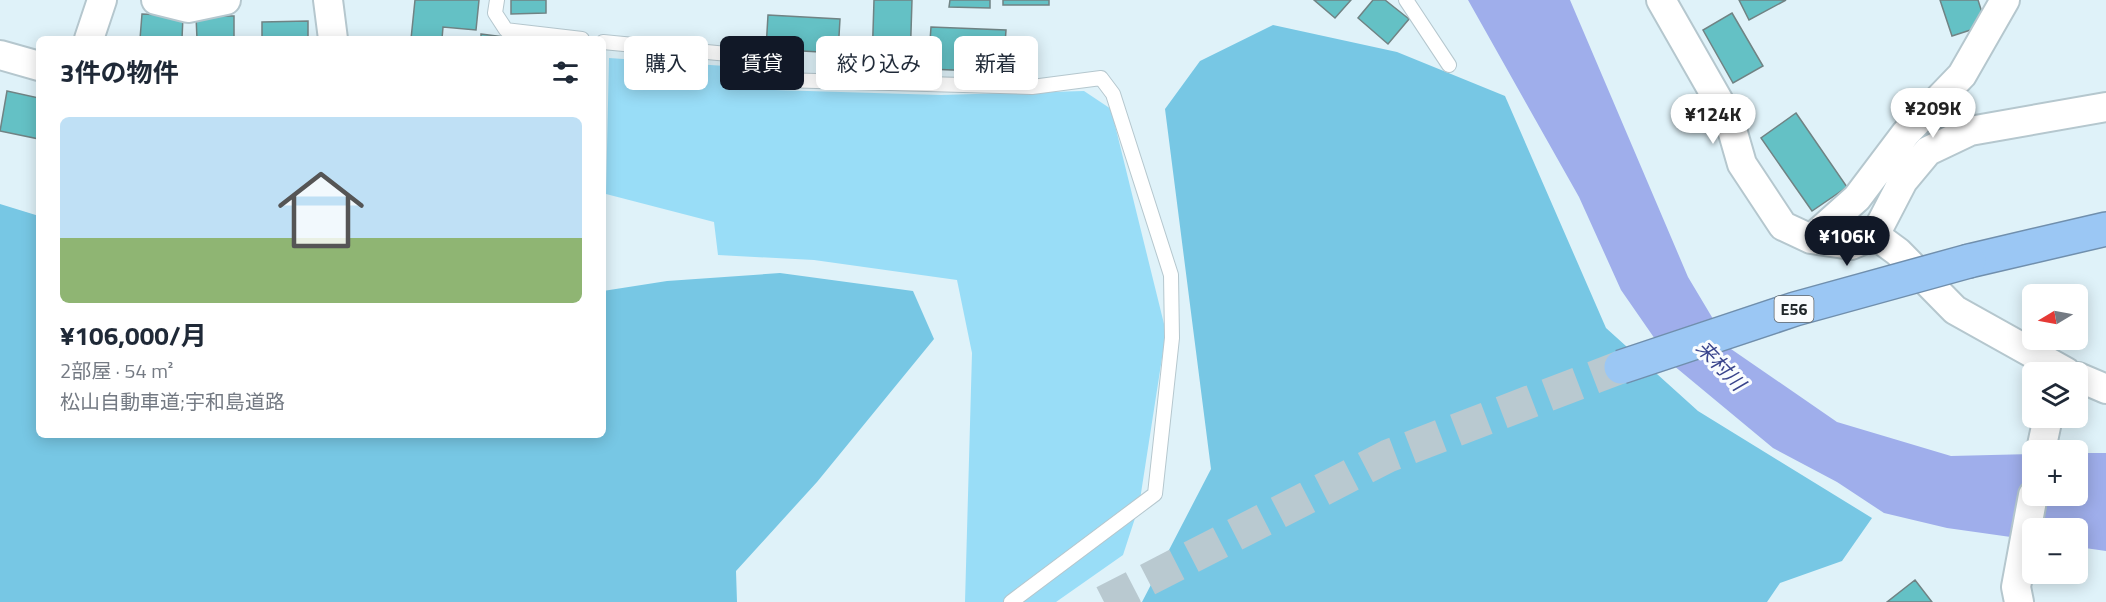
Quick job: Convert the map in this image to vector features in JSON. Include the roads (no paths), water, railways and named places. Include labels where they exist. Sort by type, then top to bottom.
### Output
[{"type":"highway","name":"E56","points":[[1621,367],[1795,309],[1970,261],[2106,229]]},
{"type":"street","points":[[90,36],[102,0]]},
{"type":"street","points":[[156,0],[188,8],[226,0]]},
{"type":"street","points":[[328,0],[333,36]]},
{"type":"street","points":[[1661,0],[1730,119],[1742,164],[1783,226],[1811,239],[1851,244],[1875,234],[1903,181],[1928,151],[1970,131],[2106,107]]},
{"type":"street","points":[[1811,239],[1857,198],[1906,133],[1962,75],[2005,0]]},
{"type":"street","points":[[0,55],[36,65]]},
{"type":"street","points":[[1875,234],[1898,252],[1955,310],[2047,362]]},
{"type":"street","points":[[2088,382],[2106,389]]},
{"type":"street","points":[[2018,594],[2031,506]]},
{"type":"lane","points":[[497,0],[495,13],[506,30],[557,36]]},
{"type":"lane","points":[[1406,0],[1449,65]]},
{"type":"lane","points":[[606,42],[768,58],[780,80],[1032,87],[1101,78],[1113,94],[1171,275],[1172,338],[1155,494],[1011,602]]},
{"type":"water","name":"来村川","points":[[1468,0],[1570,0],[1688,277],[1731,349],[1837,422],[1951,456],[2022,454],[2022,506],[2088,506],[2088,453],[2106,453],[2106,551],[2088,548],[2088,518],[2022,518],[2022,539],[1947,528],[1884,513],[1837,482],[1773,448],[1673,365],[1621,290],[1579,197]]},
{"type":"tunnel","points":[[1104,602],[1388,456],[1621,367]]}]
